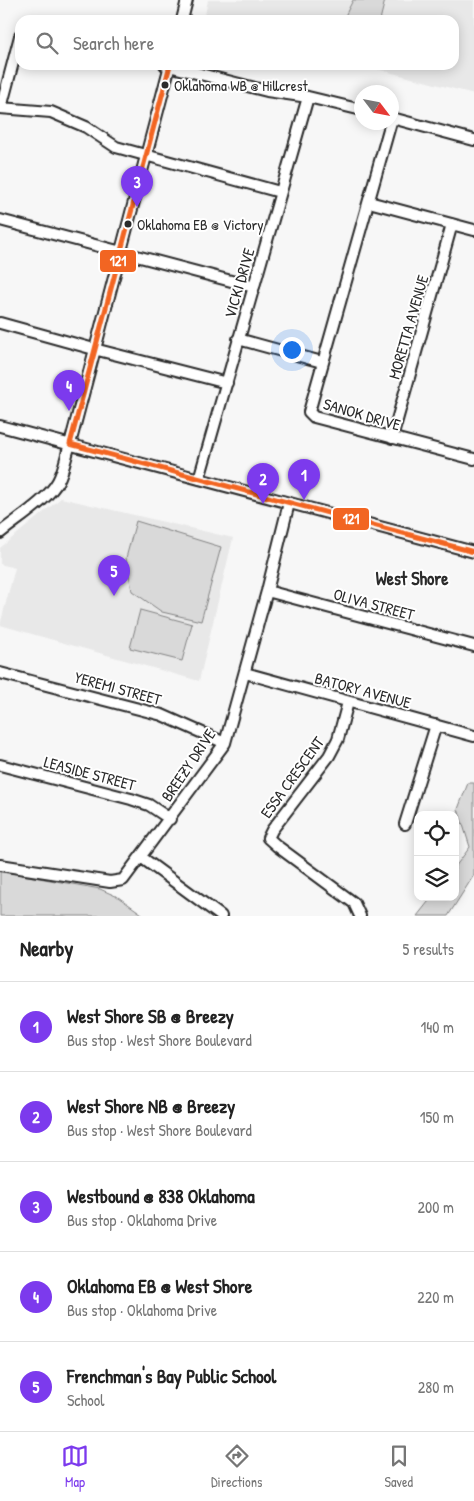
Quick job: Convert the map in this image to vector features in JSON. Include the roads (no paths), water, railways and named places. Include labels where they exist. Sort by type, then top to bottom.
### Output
[{"type":"street","points":[[183,15],[187,0]]},
{"type":"street","points":[[15,54],[0,108],[51,112],[86,127],[116,147],[280,192]]},
{"type":"street","points":[[0,532],[44,499],[59,480],[146,156],[167,70]]},
{"type":"street","points":[[186,70],[267,92],[308,97],[354,108]]},
{"type":"street","name":"VICKI DRIVE","points":[[199,479],[308,97]]},
{"type":"street","points":[[399,122],[474,140]]},
{"type":"street","name":"SANOK DRIVE","points":[[388,130],[309,412],[314,417],[474,460]]},
{"type":"street","points":[[369,202],[474,230]]},
{"type":"street","points":[[0,220],[254,287]]},
{"type":"street","name":"MORETTA AVENUE","points":[[392,438],[452,224]]},
{"type":"street","points":[[0,323],[94,349],[227,382]]},
{"type":"street","points":[[238,339],[322,362]]},
{"type":"street","points":[[0,426],[474,552]]},
{"type":"street","name":"BREEZY DRIVE","points":[[0,865],[110,882],[123,880],[225,743],[289,503]]},
{"type":"street","name":"OLIVA STREET","points":[[267,591],[474,646]]},
{"type":"street","name":"YEREMI STREET","points":[[0,673],[162,714],[225,743]]},
{"type":"street","name":"BATORY AVENUE","points":[[245,673],[474,736]]},
{"type":"street","name":"ESSA CRESCENT","points":[[348,702],[338,739],[328,756],[268,838],[276,846],[354,903],[360,916]]},
{"type":"street","points":[[405,824],[436,725]]},
{"type":"street","name":"LEASIDE STREET","points":[[0,765],[131,798],[149,805],[170,819]]},
{"type":"street","points":[[141,857],[220,916]]},
{"type":"place","name":"Oklahoma WB @ Hillcrest","points":[[165,85]]},
{"type":"place","name":"Westbound @ 838 Oklahoma","points":[[137,207]]},
{"type":"place","name":"Oklahoma EB @ Victory","points":[[128,224]]},
{"type":"place","name":"Oklahoma EB @ West Shore","points":[[69,411]]},
{"type":"place","name":"West Shore SB @ Breezy","points":[[304,500]]},
{"type":"place","name":"West Shore NB @ Breezy","points":[[263,504]]},
{"type":"place","name":"Frenchman's Bay Public School","points":[[114,596]]},
{"type":"district","name":"West Shore","points":[[412,578]]}]
